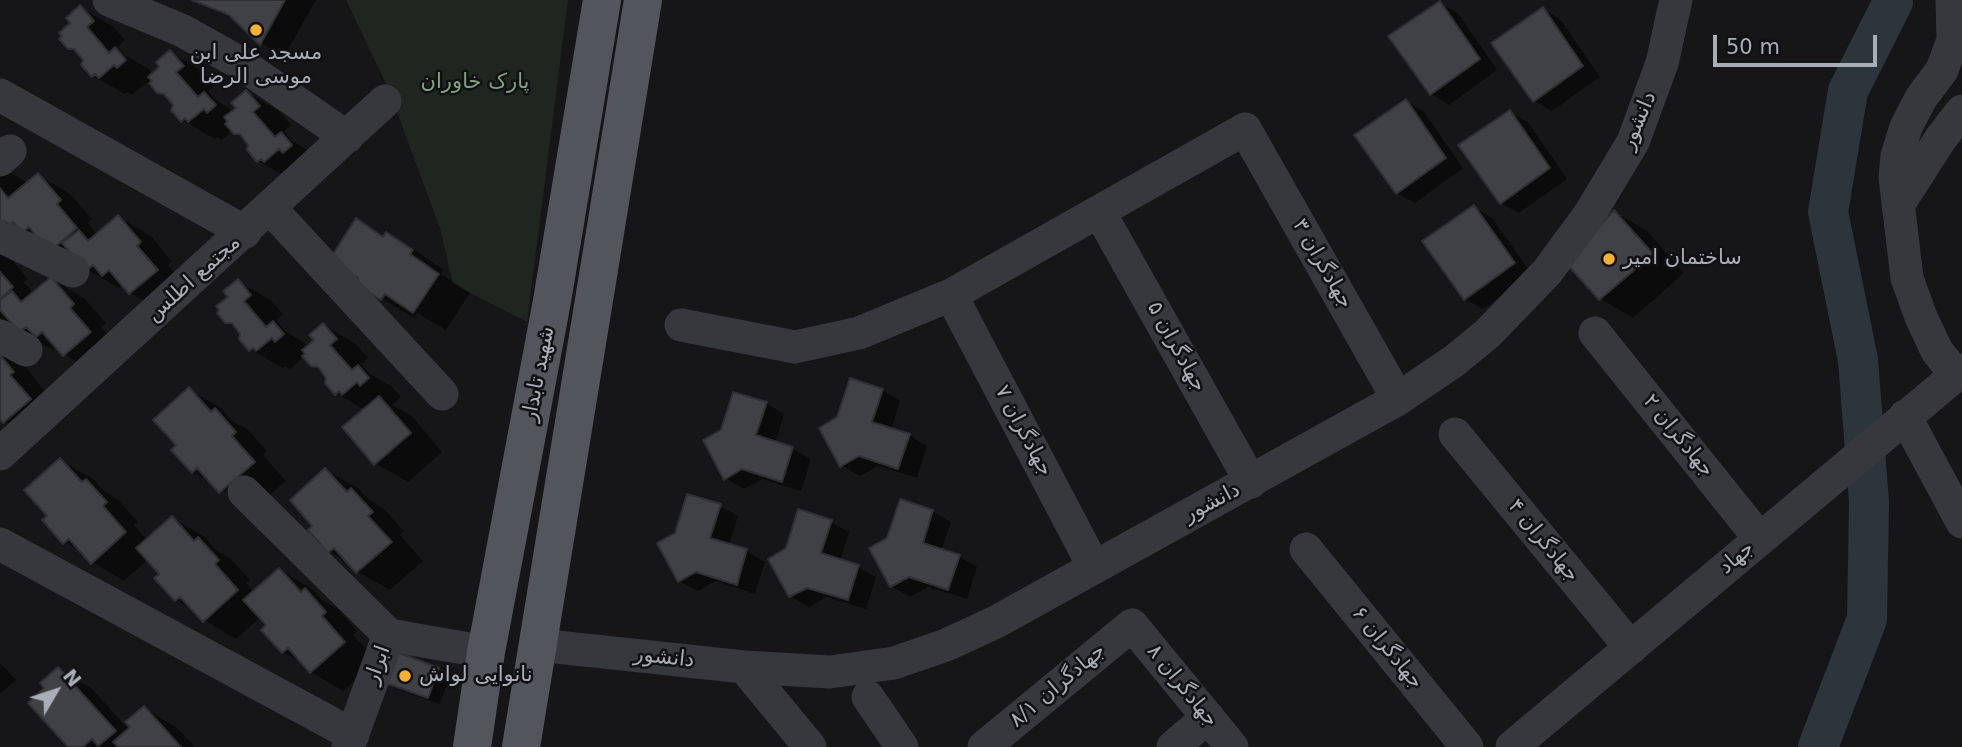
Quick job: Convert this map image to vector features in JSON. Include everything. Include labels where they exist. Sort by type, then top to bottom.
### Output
[{"type":"main road","name":"شهید تابدار","points":[[472,747],[486,652],[552,302],[602,0]]},
{"type":"main road","name":"شهید تابدار","points":[[521,747],[643,0]]},
{"type":"main road","points":[[552,302],[593,307]]},
{"type":"street","points":[[109,0],[183,31],[240,63],[347,137]]},
{"type":"street","name":"دانشور","points":[[538,645],[744,667],[830,672],[894,663],[946,645],[996,622],[1398,399],[1454,361],[1487,334],[1547,272],[1577,232],[1633,142],[1662,63],[1676,0]]},
{"type":"street","points":[[1956,22],[1953,40],[1942,70],[1921,98],[1900,144],[1895,169],[1907,278],[1937,351],[1959,372]]},
{"type":"street","points":[[0,95],[245,232]]},
{"type":"street","name":"مجتمع اطلس","points":[[0,454],[385,101]]},
{"type":"street","points":[[1898,205],[1941,138],[1962,111]]},
{"type":"street","name":"جهادگران ۳","points":[[1100,213],[1245,130],[1398,399]]},
{"type":"street","points":[[270,208],[442,394]]},
{"type":"street","points":[[681,325],[795,347],[859,333],[951,295],[1100,213]]},
{"type":"street","name":"جهادگران ۵","points":[[1100,213],[1251,482]]},
{"type":"street","points":[[0,236],[73,271]]},
{"type":"street","name":"جهادگران ۷","points":[[951,295],[1094,567]]},
{"type":"street","name":"جهادگران ۲","points":[[1595,332],[1760,539]]},
{"type":"street","name":"جهاد","points":[[1512,747],[1959,372]]},
{"type":"street","points":[[1897,422],[1962,522]]},
{"type":"street","name":"جهادگران ۴","points":[[1455,434],[1631,648]]},
{"type":"street","points":[[244,492],[389,635]]},
{"type":"street","points":[[0,544],[350,741]]},
{"type":"street","name":"جهادگران ۶","points":[[1306,549],[1467,747]]},
{"type":"street","name":"جهادگران ۸","points":[[1132,625],[1232,747]]},
{"type":"street","name":"جهادگران ۸/۱","points":[[984,747],[1132,625]]},
{"type":"street","name":"ابرار","points":[[350,741],[389,635],[486,652]]},
{"type":"street","points":[[744,667],[810,747]]},
{"type":"street","points":[[868,697],[902,747]]},
{"type":"street","points":[[1173,747],[1208,717]]},
{"type":"green space","name":"پارک خاوران","points":[[346,0],[568,0],[527,322],[453,284],[440,228],[388,88]]},
{"type":"building","name":"مسجد علی ابن موسی الرضا","points":[[192,0],[285,0],[260,45],[229,15]]},
{"type":"building","points":[[1440,1],[1480,59],[1430,95],[1388,36]]},
{"type":"building","points":[[80,5],[94,21],[87,27],[109,53],[115,47],[126,60],[117,68],[114,65],[99,78],[95,74],[92,77],[81,65],[83,60],[74,49],[68,49],[59,39],[62,36],[59,33],[70,23],[66,18]]},
{"type":"building","points":[[1543,7],[1583,66],[1533,102],[1491,43]]},
{"type":"building","points":[[170,50],[184,66],[176,72],[198,97],[204,92],[216,105],[207,113],[204,109],[188,122],[185,118],[181,122],[171,110],[173,105],[164,94],[157,93],[149,83],[152,81],[148,77],[159,67],[156,62]]},
{"type":"building","points":[[246,90],[260,106],[253,112],[275,137],[281,132],[292,145],[283,153],[279,149],[264,162],[261,159],[257,162],[247,150],[248,145],[240,134],[234,134],[225,124],[227,121],[224,117],[236,108],[231,103]]},
{"type":"building","points":[[1406,99],[1446,158],[1396,194],[1354,135]]},
{"type":"building","points":[[1510,110],[1550,168],[1500,204],[1458,145]]},
{"type":"building","points":[[38,173],[61,200],[57,204],[77,228],[49,252],[29,227],[22,233],[13,222],[6,228],[0,221],[0,188],[8,198]]},
{"type":"building","points":[[1474,205],[1515,263],[1464,300],[1422,241]]},
{"type":"building","name":"ساختمان امیر","points":[[1614,210],[1653,254],[1599,300],[1567,264]]},
{"type":"building","points":[[118,215],[141,242],[137,246],[158,270],[129,294],[109,270],[102,276],[93,265],[86,271],[62,243],[79,230],[88,241]]},
{"type":"building","points":[[356,218],[383,237],[386,232],[413,250],[410,254],[439,274],[413,313],[385,294],[381,300],[354,283],[358,278],[330,259]]},
{"type":"building","points":[[0,272],[13,287],[0,299]]},
{"type":"building","points":[[51,277],[74,304],[70,308],[91,332],[63,356],[42,332],[36,337],[26,327],[19,332],[0,310],[0,300],[12,291],[21,302]]},
{"type":"building","points":[[238,279],[251,295],[244,301],[266,327],[273,321],[284,334],[275,342],[272,338],[256,351],[253,348],[249,351],[239,339],[240,334],[232,323],[225,323],[217,313],[219,310],[216,306],[228,297],[223,291]]},
{"type":"building","points":[[323,323],[337,339],[330,345],[352,370],[358,365],[369,378],[360,386],[357,382],[342,395],[339,391],[335,395],[325,383],[326,378],[318,367],[311,366],[302,356],[305,354],[302,350],[314,340],[309,335]]},
{"type":"building","points":[[0,355],[14,372],[10,375],[31,399],[3,423],[0,420]]},
{"type":"building","points":[[850,378],[883,389],[872,422],[910,434],[898,469],[859,456],[840,467],[819,428],[837,417]]},
{"type":"building","points":[[189,387],[211,412],[215,408],[236,432],[232,436],[255,462],[219,493],[197,468],[192,473],[171,450],[176,445],[153,420]]},
{"type":"building","points":[[733,392],[767,402],[756,435],[793,447],[782,482],[742,469],[724,480],[703,440],[721,430]]},
{"type":"building","points":[[379,396],[411,433],[374,465],[342,427]]},
{"type":"building","points":[[60,458],[82,482],[86,479],[107,502],[103,506],[126,532],[91,564],[69,539],[63,544],[42,520],[47,516],[24,490]]},
{"type":"building","points":[[325,468],[347,492],[351,488],[373,512],[368,516],[392,542],[356,573],[334,548],[328,553],[308,530],[312,526],[290,500]]},
{"type":"building","points":[[687,494],[721,504],[710,538],[747,549],[737,585],[696,572],[678,582],[657,543],[675,533]]},
{"type":"building","points":[[900,499],[933,510],[923,543],[960,555],[948,590],[909,577],[890,587],[869,548],[887,538]]},
{"type":"building","points":[[798,509],[832,520],[821,553],[859,565],[848,600],[807,588],[789,597],[768,559],[786,548]]},
{"type":"building","points":[[172,516],[194,541],[198,537],[219,560],[215,564],[238,590],[203,622],[180,597],[175,601],[154,578],[159,574],[136,548]]},
{"type":"building","points":[[279,568],[301,592],[305,588],[326,612],[322,616],[345,642],[310,673],[288,648],[282,653],[261,630],[266,625],[243,600]]},
{"type":"building","points":[[397,652],[439,668],[428,698],[386,683]]},
{"type":"building","points":[[58,667],[116,731],[98,746],[92,739],[83,747],[68,747],[28,703],[44,688],[40,683]]},
{"type":"building","points":[[144,706],[181,747],[118,747],[113,742],[130,727],[125,722]]},
{"type":"waterway","points":[[1818,747],[1867,619],[1869,502],[1858,360],[1828,212],[1848,91],[1893,2]]},
{"type":"place","name":"مسجد علی ابن موسی الرضا","points":[[256,30]]},
{"type":"place","name":"ساختمان امیر","points":[[1609,259]]},
{"type":"place","name":"نانوایی لواش","points":[[405,676]]}]
